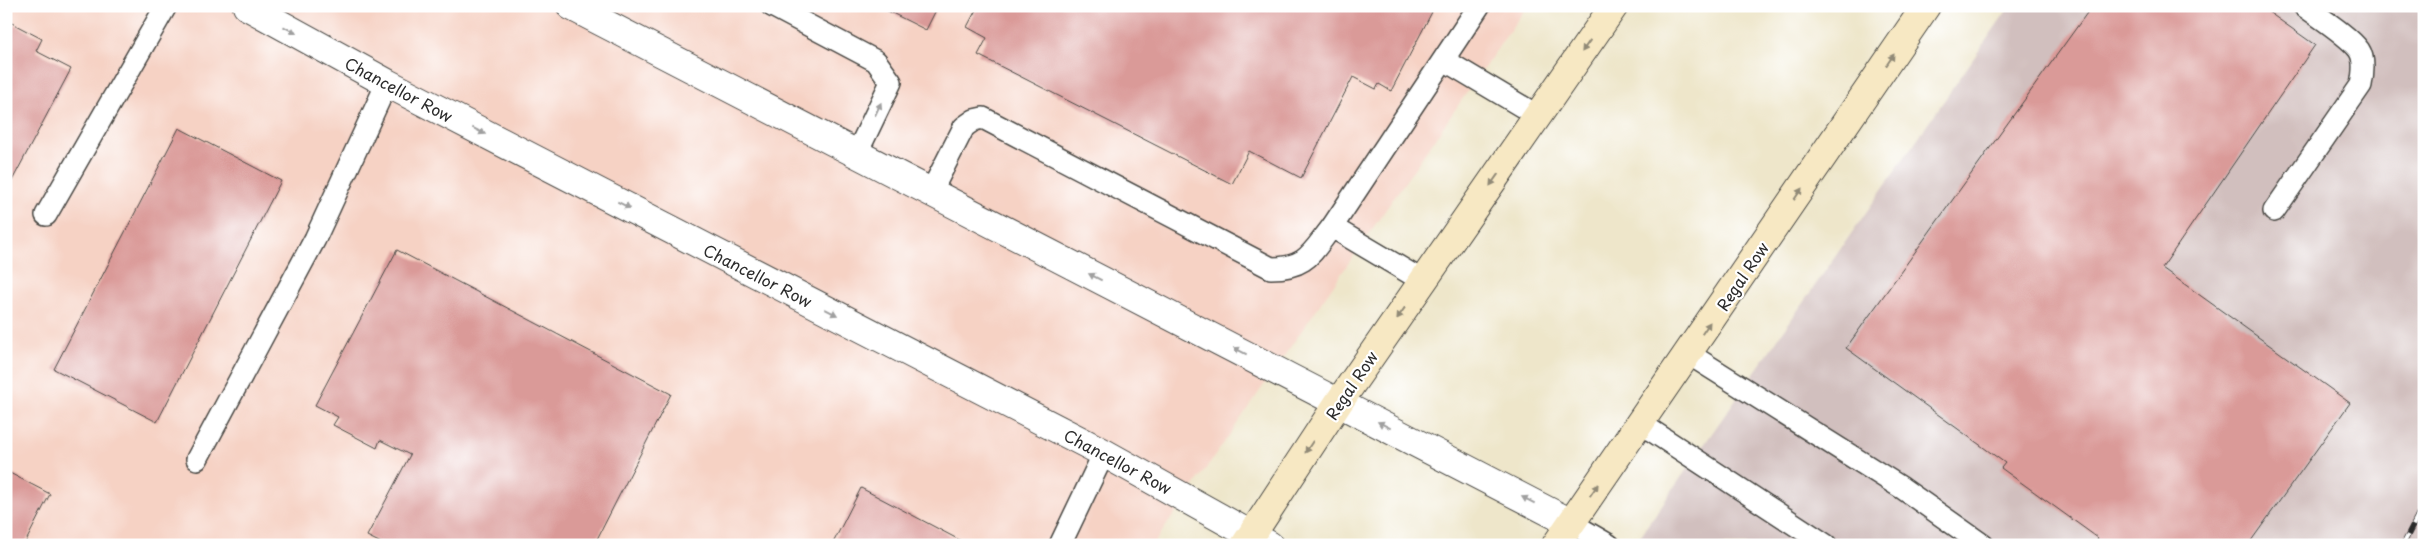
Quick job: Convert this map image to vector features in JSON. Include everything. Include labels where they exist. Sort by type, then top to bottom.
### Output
[{"type":"main road","name":"Regal Row","points":[[1255,542],[1339,402],[1614,6]]},
{"type":"main road","name":"Regal Row","points":[[1556,545],[1689,354],[1926,6]]},
{"type":"street","name":"Chancellor Row","points":[[247,6],[387,84],[1104,453],[1255,542]]},
{"type":"street","points":[[571,6],[1572,523]]},
{"type":"lane","points":[[46,215],[166,6]]},
{"type":"lane","points":[[772,6],[876,61],[891,82],[857,153]]},
{"type":"lane","points":[[931,192],[964,127],[974,120],[983,118],[1271,268],[1295,266],[1307,259],[1332,227],[1479,6]]},
{"type":"lane","points":[[2274,210],[2361,84],[2364,70],[2360,51],[2304,6]]},
{"type":"lane","points":[[1444,60],[1538,116]]},
{"type":"lane","points":[[197,459],[315,239],[387,84]]},
{"type":"lane","points":[[1332,227],[1424,281]]},
{"type":"lane","points":[[1689,354],[1902,488],[1983,545]]},
{"type":"lane","points":[[1640,423],[1826,545]]},
{"type":"lane","points":[[1060,545],[1104,453]]},
{"type":"lane","points":[[1572,523],[1609,545]]},
{"type":"shaded area","points":[[6,6],[1527,6],[1153,545],[6,545]]},
{"type":"shaded area","points":[[2010,6],[2424,6],[2424,545],[1634,545]]},
{"type":"building","points":[[878,6],[938,6],[926,30]]},
{"type":"building","points":[[978,6],[1420,6],[1432,12],[1391,91],[1379,84],[1376,89],[1353,77],[1301,178],[1249,151],[1232,184],[978,55],[987,38],[967,27]]},
{"type":"building","points":[[2092,6],[2260,6],[2315,45],[2162,268],[2350,403],[2248,545],[2094,545],[2098,538],[2001,468],[2005,463],[1846,348]]},
{"type":"building","points":[[6,20],[42,39],[36,51],[71,69],[6,192]]},
{"type":"building","points":[[179,128],[281,181],[157,422],[54,369]]},
{"type":"building","points":[[397,250],[671,394],[594,545],[385,545],[367,536],[410,455],[380,440],[377,448],[333,425],[338,417],[315,405]]},
{"type":"building","points":[[6,471],[50,494],[24,545],[6,545]]},
{"type":"building","points":[[861,488],[969,545],[832,545]]},
{"type":"railway","points":[[2403,545],[2424,504]]}]
